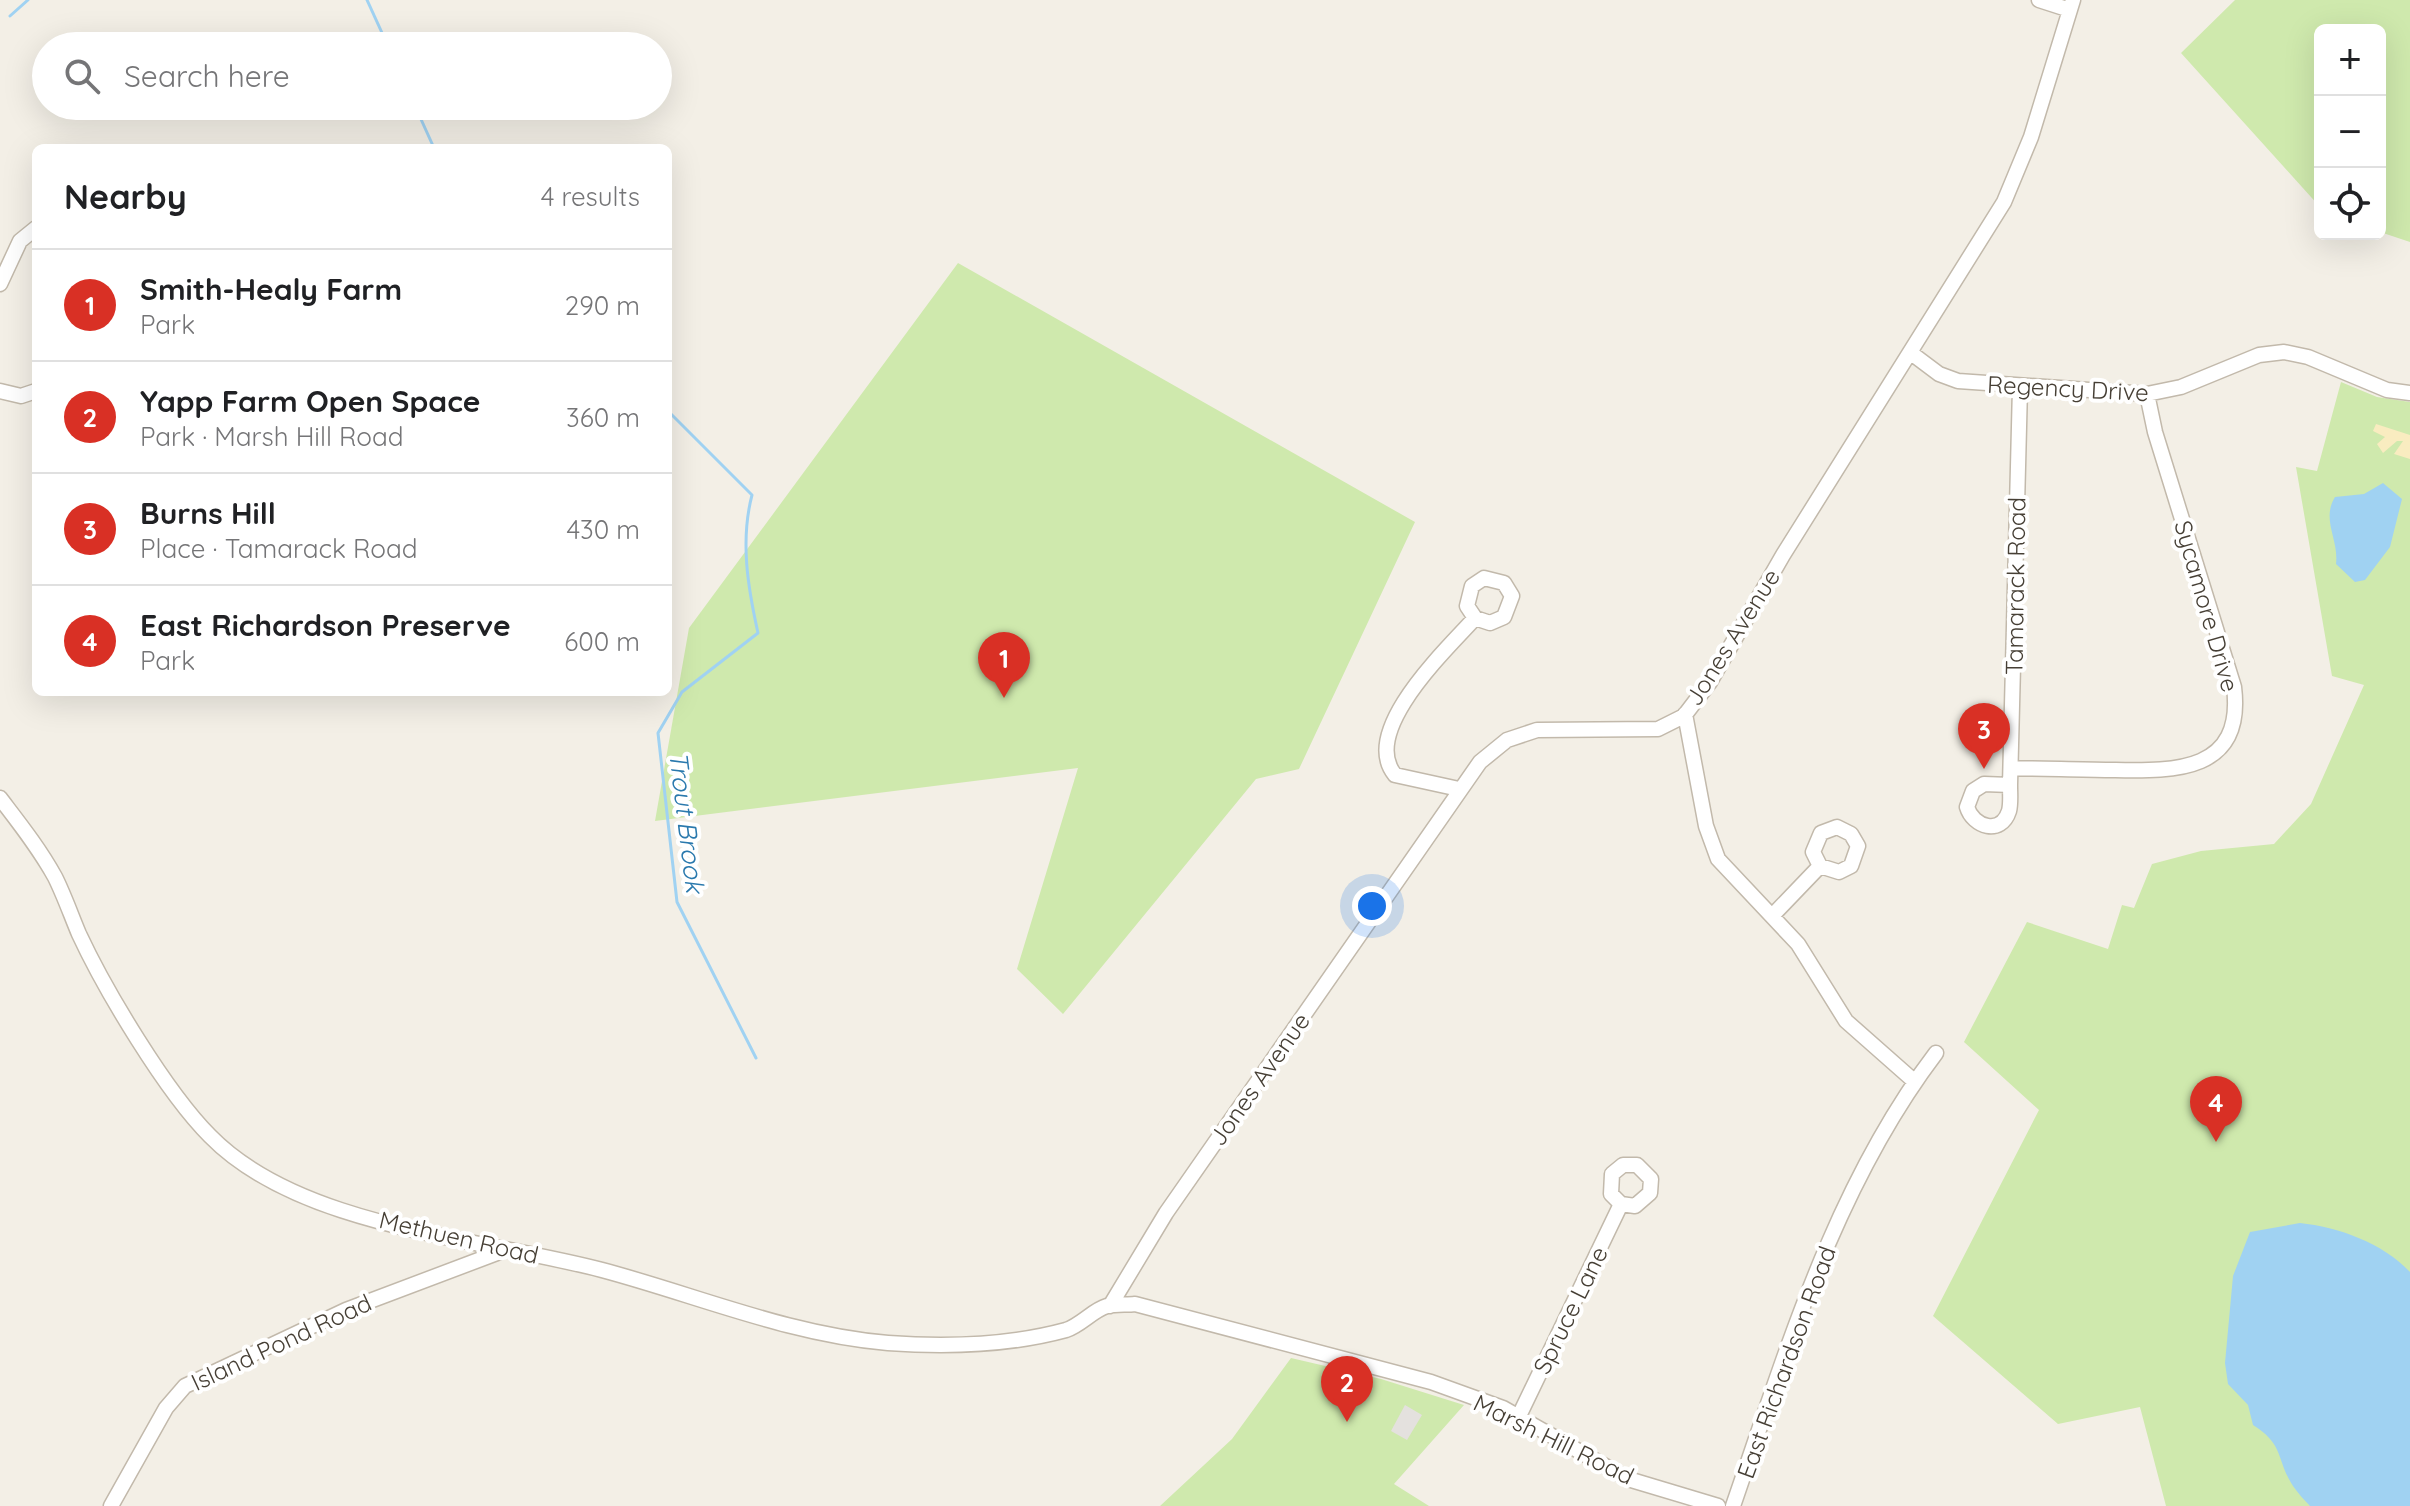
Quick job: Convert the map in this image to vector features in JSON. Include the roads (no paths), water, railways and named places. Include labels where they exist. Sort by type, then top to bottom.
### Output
[{"type":"street","points":[[2039,0],[2071,5]]},
{"type":"street","name":"Jones Avenue","points":[[1110,1306],[1166,1213],[1480,762],[1507,740],[1537,730],[1658,729],[1685,714],[1710,682],[1783,555],[2011,189],[2031,137],[2071,5]]},
{"type":"street","points":[[0,284],[20,241],[32,231]]},
{"type":"street","name":"Regency Drive","points":[[1911,353],[1939,374],[1958,381],[2147,394],[2181,387],[2259,355],[2284,352],[2316,360],[2387,390],[2410,393]]},
{"type":"street","name":"Tamarack Road","points":[[2010,785],[2020,387]]},
{"type":"street","points":[[0,391],[21,396],[32,392]]},
{"type":"street","name":"Sycamore Drive","points":[[2011,768],[2182,770],[2216,750],[2231,726],[2234,687],[2155,432],[2147,394]]},
{"type":"street","points":[[1459,789],[1395,775],[1385,749],[1417,682],[1475,618]]},
{"type":"street","points":[[1685,714],[1713,849],[1723,867],[1808,958],[1846,1021],[1914,1081]]},
{"type":"street","name":"Methuen Road","points":[[0,798],[57,880],[80,937],[124,1014],[172,1088],[210,1136],[249,1167],[298,1196],[412,1228],[602,1270],[818,1331],[888,1343],[1028,1338],[1071,1329],[1110,1306]]},
{"type":"street","points":[[1772,916],[1820,866]]},
{"type":"street","name":"East Richardson Road","points":[[1733,1506],[1810,1284],[1875,1146],[1914,1081],[1936,1053]]},
{"type":"street","name":"Spruce Lane","points":[[1519,1416],[1621,1204]]},
{"type":"street","name":"Island Pond Road","points":[[111,1506],[166,1408],[185,1386],[346,1310],[471,1260],[509,1249]]},
{"type":"street","name":"Marsh Hill Road","points":[[1110,1306],[1135,1304],[1431,1382],[1519,1416],[1609,1471],[1718,1506]]},
{"type":"water","points":[[2383,483],[2402,499],[2390,547],[2365,580],[2355,582],[2336,564],[2330,522],[2331,505],[2335,497],[2364,494]]},
{"type":"water","points":[[2300,1223],[2359,1238],[2387,1253],[2410,1272],[2410,1506],[2310,1506],[2293,1486],[2275,1446],[2253,1425],[2248,1405],[2228,1384],[2225,1363],[2233,1276],[2250,1232]]},
{"type":"waterway","points":[[10,16],[28,0]]},
{"type":"waterway","name":"Trout Brook","points":[[367,0],[382,32]]},
{"type":"waterway","name":"Trout Brook","points":[[421,120],[432,144]]},
{"type":"waterway","name":"Trout Brook","points":[[672,415],[752,495],[746,547],[758,633],[682,692],[658,733],[677,902],[756,1058]]},
{"type":"place","name":"Smith-Healy Farm","points":[[1004,698]]},
{"type":"place","name":"Burns Hill","points":[[1984,769]]},
{"type":"place","name":"East Richardson Preserve","points":[[2216,1142]]},
{"type":"place","name":"Yapp Farm Open Space","points":[[1347,1422]]}]
